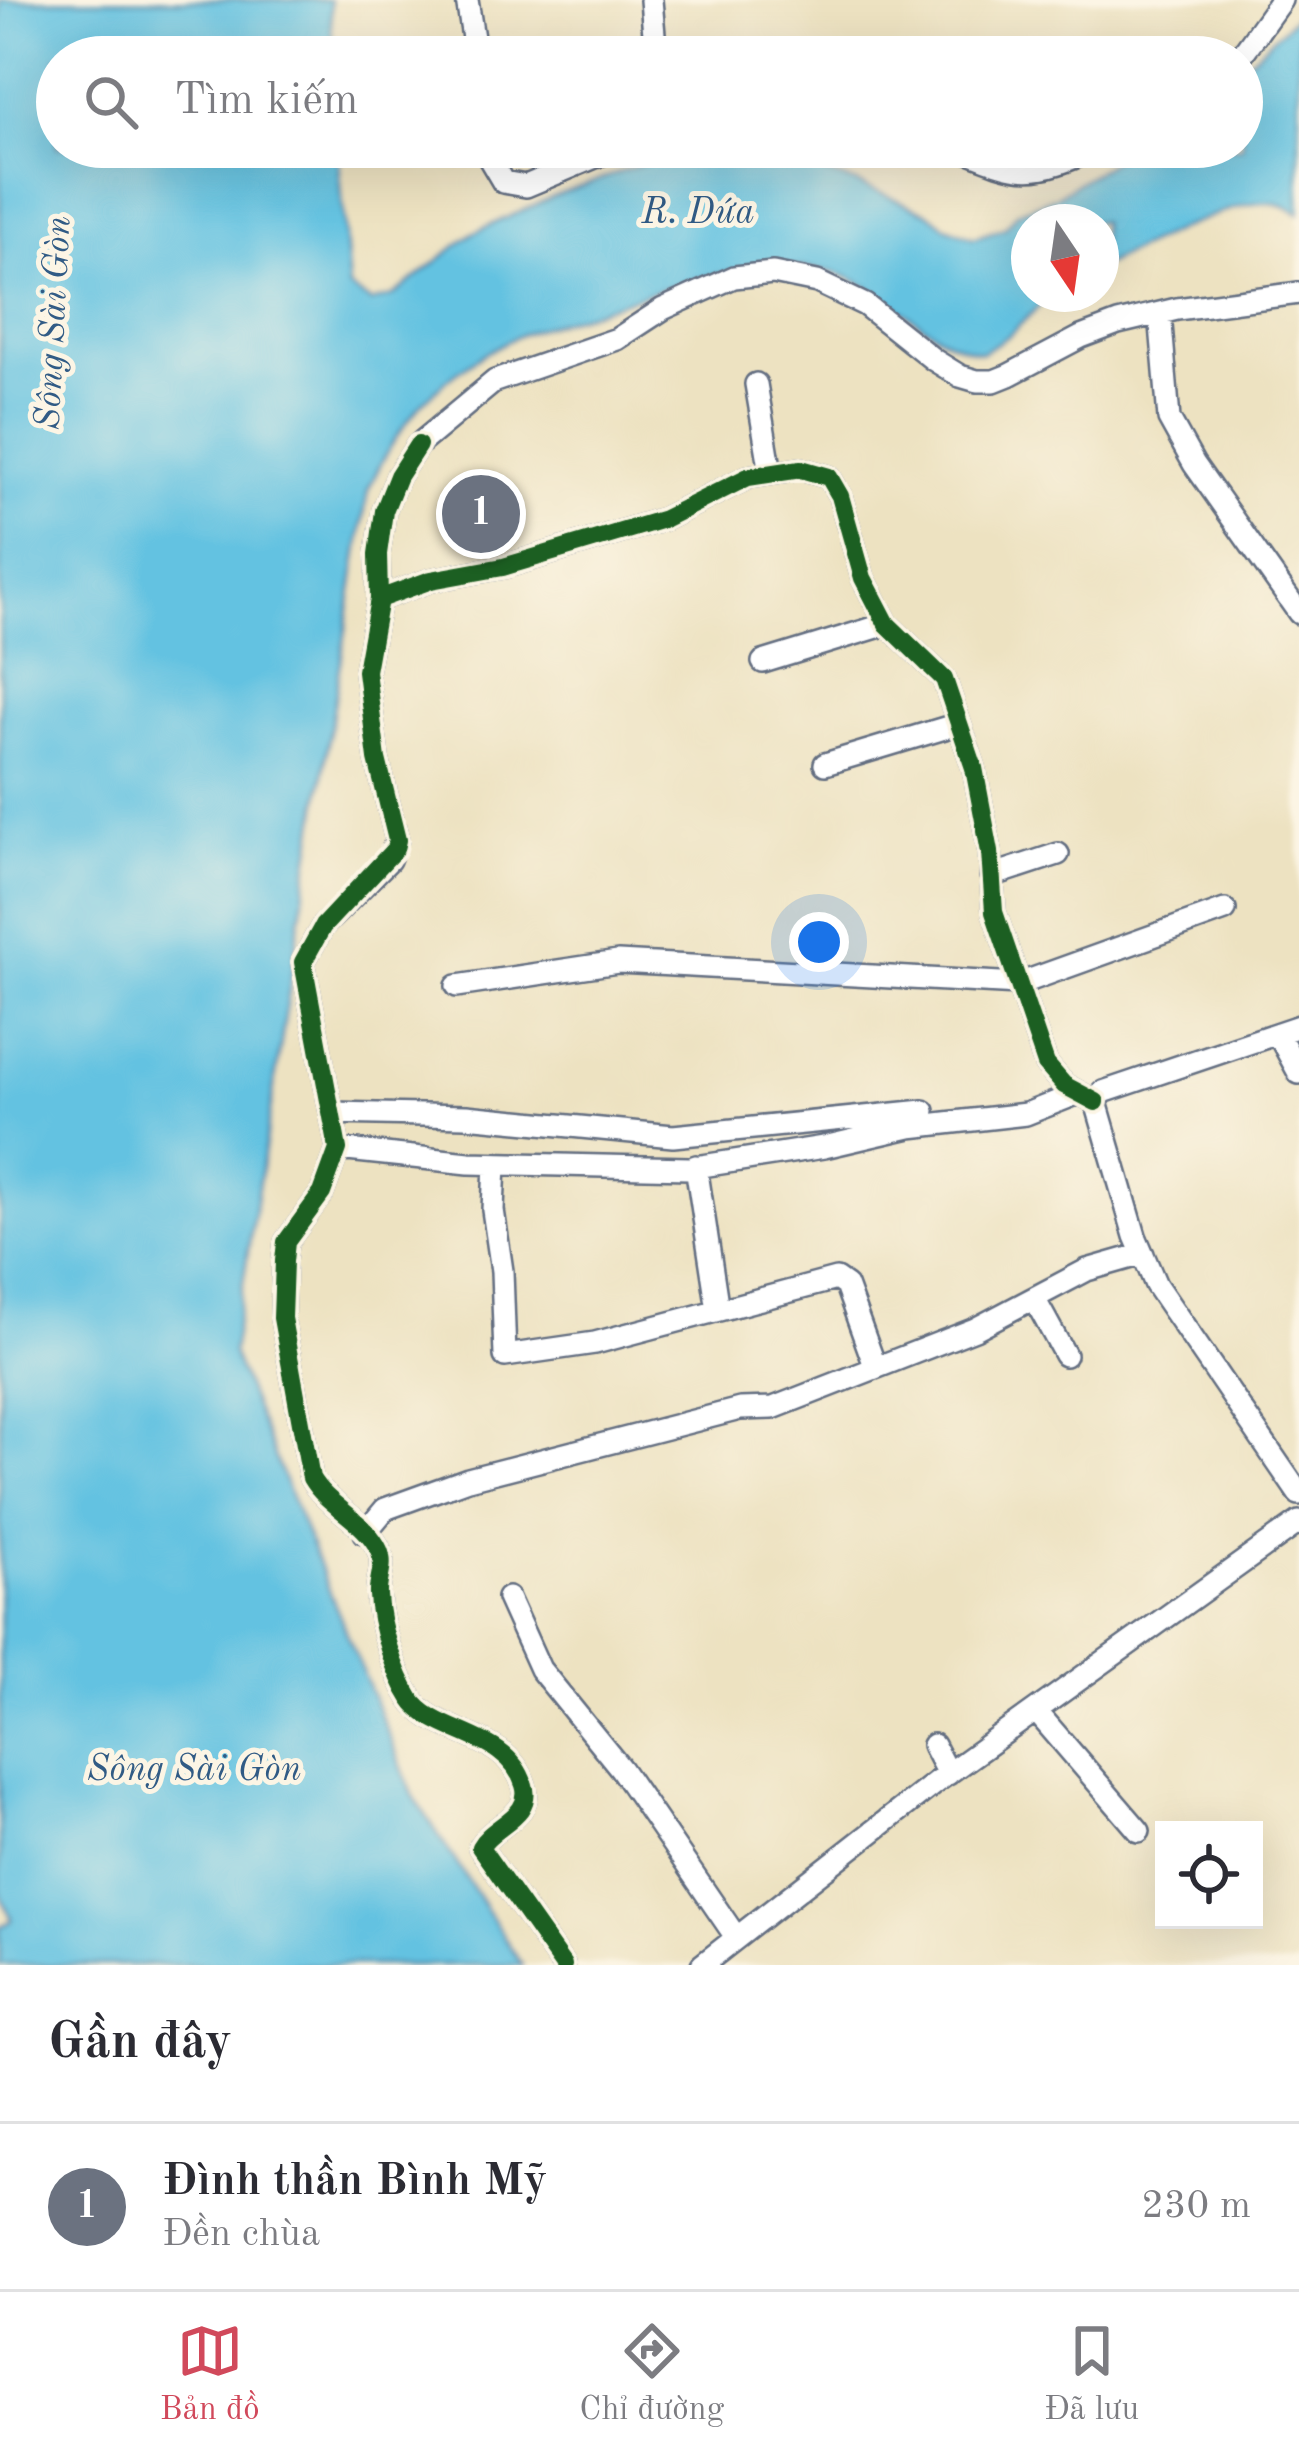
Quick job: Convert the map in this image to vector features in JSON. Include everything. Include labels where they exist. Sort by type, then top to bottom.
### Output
[{"type":"street","points":[[467,0],[473,36]]},
{"type":"street","points":[[651,0],[654,36]]},
{"type":"street","points":[[1255,36],[1281,0]]},
{"type":"street","points":[[495,168],[503,182],[526,185],[568,168]]},
{"type":"street","points":[[1007,168],[1017,172],[1040,168]]},
{"type":"street","points":[[563,1965],[480,1847],[523,1806],[526,1790],[520,1774],[476,1735],[428,1719],[410,1698],[380,1621],[377,1588],[382,1558],[377,1545],[310,1478],[283,1318],[286,1242],[322,1193],[338,1149],[303,962],[323,926],[395,849],[397,840],[377,759],[366,671],[380,598],[378,554],[384,511],[398,476],[418,445],[495,381],[617,339],[663,310],[734,277],[772,273],[818,282],[865,305],[934,360],[976,381],[994,381],[1081,337],[1160,313],[1299,293]]},
{"type":"street","points":[[1160,313],[1169,419],[1194,464],[1299,614]]},
{"type":"street","points":[[756,384],[771,473]]},
{"type":"street","points":[[380,598],[431,580],[503,567],[664,519],[748,477],[801,469],[830,477],[840,496],[863,578],[887,624],[944,679],[974,768],[994,912],[1046,1064],[1080,1093],[1156,1285],[1299,1494]]},
{"type":"street","points":[[763,662],[887,624]]},
{"type":"street","points":[[825,764],[958,724]]},
{"type":"street","points":[[992,876],[1058,854]]},
{"type":"street","points":[[457,986],[618,962],[1019,984],[1225,910]]},
{"type":"street","points":[[333,1113],[466,1116],[673,1136],[1103,1092],[1289,1030],[1299,1072]]},
{"type":"street","points":[[338,1149],[495,1164],[696,1166],[824,1147],[910,1127],[1026,1114],[1080,1093]]},
{"type":"street","points":[[495,1164],[505,1356],[595,1343],[836,1279],[846,1286],[875,1366]]},
{"type":"street","points":[[696,1166],[718,1310]]},
{"type":"street","points":[[365,1533],[385,1509],[467,1479],[740,1409],[773,1408],[975,1329],[1087,1270],[1143,1254]]},
{"type":"street","points":[[1035,1300],[1066,1355]]},
{"type":"street","points":[[702,1965],[948,1774],[1299,1522]]},
{"type":"street","points":[[508,1598],[540,1669],[621,1769],[736,1936]]},
{"type":"street","points":[[1036,1711],[1138,1831]]},
{"type":"street","points":[[933,1745],[948,1774]]},
{"type":"water","name":"Sông Sài Gòn","points":[[0,0],[330,0],[332,36],[36,36],[36,168],[340,168],[349,288],[371,302],[393,296],[473,233],[632,168],[808,168],[927,212],[946,227],[973,238],[1005,228],[1011,221],[1011,312],[1033,312],[982,352],[945,339],[847,277],[785,267],[717,275],[526,332],[496,347],[463,368],[413,414],[368,490],[232,1353],[413,1795],[522,1965],[0,1965],[0,1928],[12,1920],[0,1892]]},
{"type":"water","name":"Sông Sài Gòn","points":[[1299,13],[1299,213],[1262,203],[1225,211],[1119,258],[1119,204],[1038,204],[1101,168],[1263,168],[1263,47]]},
{"type":"building","points":[[469,496],[503,509],[493,533],[459,519]]},
{"type":"cycle path","points":[[418,445],[384,511],[379,599],[366,671],[377,759],[397,840],[395,849],[323,926],[303,962],[338,1149],[322,1193],[286,1242],[282,1318],[311,1478],[379,1550],[381,1620],[411,1699],[436,1720],[503,1754],[524,1785],[523,1805],[480,1847],[563,1965]]},
{"type":"cycle path","points":[[379,599],[431,580],[503,567],[664,519],[748,477],[801,469],[829,477],[840,496],[863,578],[887,624],[944,679],[974,768],[990,852],[994,912],[1046,1064],[1064,1085],[1096,1102]]},
{"type":"place","name":"Đình thần Bình Mỹ","points":[[481,514]]},
{"type":"water label","name":"R. Dứa","points":[[698,214]]}]
